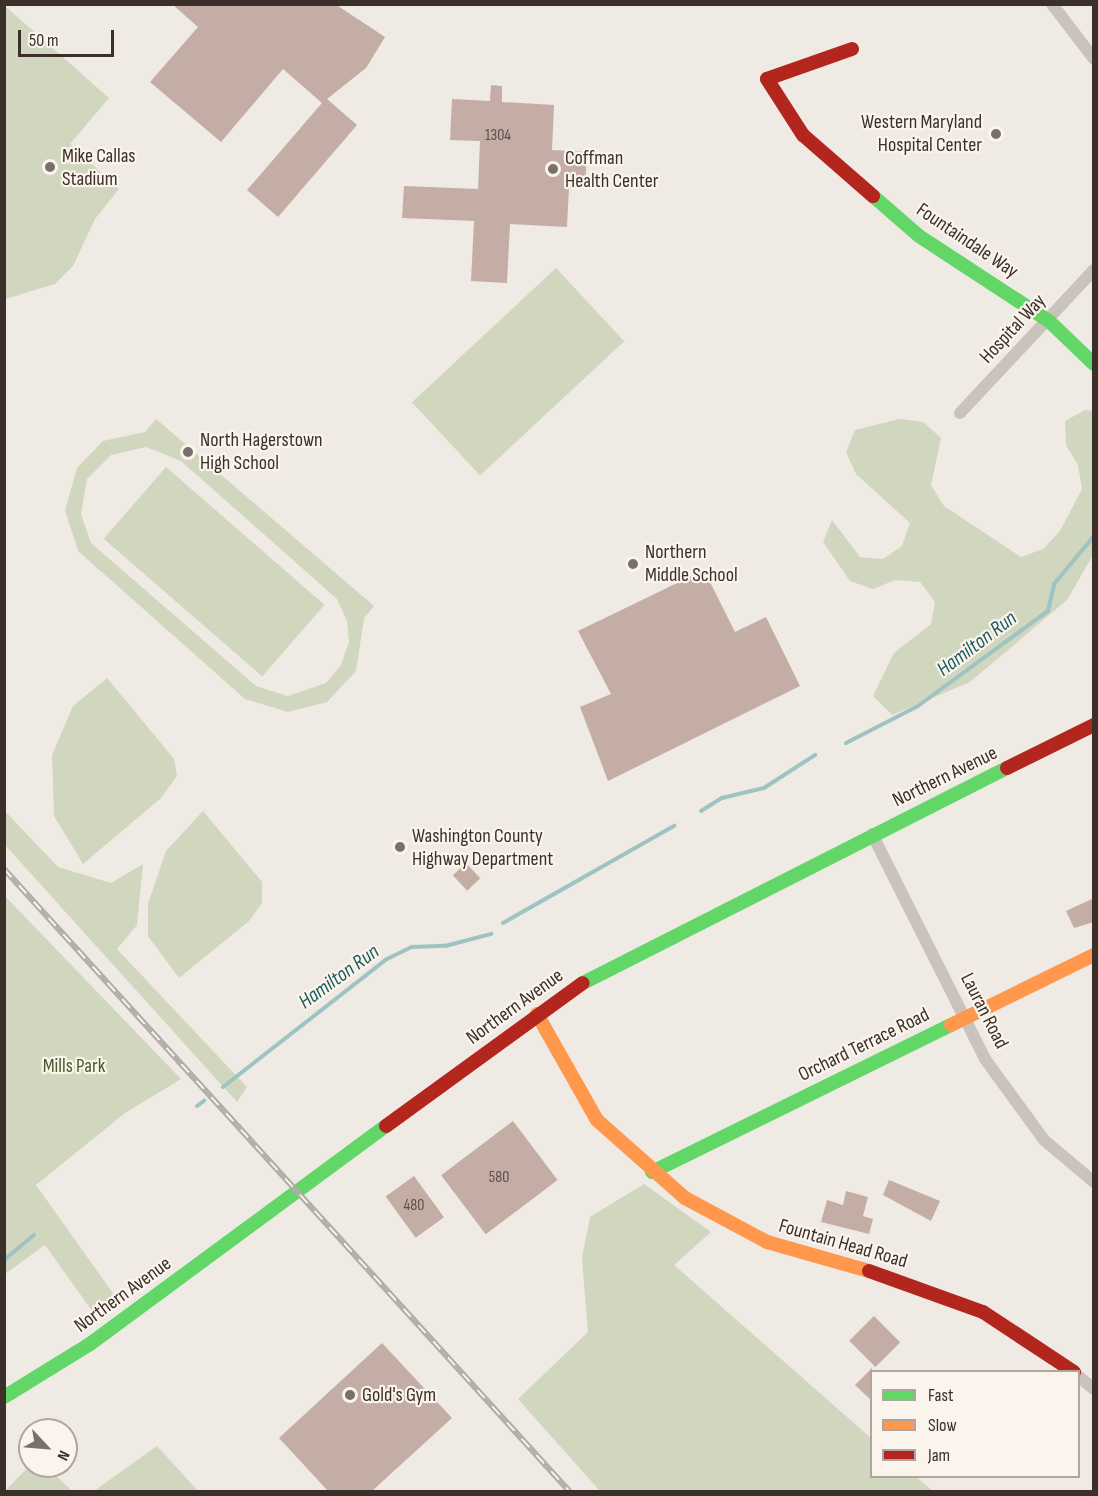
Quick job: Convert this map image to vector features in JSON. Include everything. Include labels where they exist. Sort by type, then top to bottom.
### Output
[{"type":"street","points":[[1052,4],[1094,59]]},
{"type":"street","name":"Fountaindale Way","points":[[852,49],[767,78],[803,135],[919,236],[1049,321],[1094,364]]},
{"type":"street","name":"Hospital Way","points":[[960,413],[1049,321],[1094,270]]},
{"type":"street","name":"Northern Avenue","points":[[4,1397],[90,1344],[537,1014],[642,949],[1094,724]]},
{"type":"street","name":"Lauran Road","points":[[872,834],[964,1017],[1023,1113],[1094,1182]]},
{"type":"street","name":"Orchard Terrace Road","points":[[652,1172],[1094,955]]},
{"type":"street","name":"Fountain Head Road","points":[[537,1014],[592,1113],[652,1172],[720,1220],[767,1242],[889,1277],[983,1312],[1072,1370]]},
{"type":"street","points":[[1080,1378],[1094,1389]]},
{"type":"green space","name":"Mike Callas Stadium","points":[[5,6],[109,98],[70,144],[119,189],[95,219],[73,266],[55,284],[5,299]]},
{"type":"green space","points":[[556,268],[624,341],[480,475],[412,402]]},
{"type":"green space","points":[[1085,410],[1093,411],[1093,555],[1067,600],[970,682],[892,715],[873,696],[894,653],[931,624],[935,602],[920,582],[895,580],[873,589],[850,581],[823,542],[832,520],[860,557],[883,559],[902,546],[910,523],[856,474],[846,452],[855,430],[899,419],[923,422],[941,438],[931,485],[944,506],[1021,557],[1043,549],[1060,531],[1082,489],[1078,465],[1066,445],[1065,421]]},
{"type":"green space","points":[[156,419],[374,606],[364,618],[356,671],[327,702],[288,712],[245,699],[78,551],[65,510],[77,468],[103,441],[145,432]],"holes":[[[146,447],[181,461],[337,599],[347,621],[349,642],[341,665],[326,683],[288,696],[256,686],[91,543],[81,514],[87,479],[111,455]]]},
{"type":"green space","points":[[166,467],[324,605],[262,676],[104,539]]},
{"type":"green space","points":[[107,678],[174,759],[177,776],[161,798],[83,864],[54,816],[52,755],[73,706]]},
{"type":"green space","points":[[4,810],[58,867],[111,883],[143,864],[137,925],[117,949],[247,1087],[237,1102],[5,845]]},
{"type":"green space","points":[[203,811],[262,882],[262,903],[249,921],[179,978],[148,936],[148,904],[166,851]]},
{"type":"green space","name":"Mills Park","points":[[4,895],[181,1079],[125,1113],[36,1185],[117,1299],[95,1315],[45,1245],[5,1274]]},
{"type":"green space","points":[[644,1184],[711,1232],[674,1265],[870,1437],[870,1478],[917,1478],[933,1491],[600,1491],[518,1399],[588,1332],[582,1258],[590,1217]]},
{"type":"green space","points":[[157,1446],[198,1491],[94,1491]]},
{"type":"green space","points":[[18,1477],[58,1478],[72,1491],[5,1491]]},
{"type":"building","points":[[172,4],[335,4],[385,37],[366,68],[327,99],[357,125],[278,217],[247,190],[322,103],[283,69],[221,142],[150,82],[198,27]]},
{"type":"building","name":"Coffman Health Center","points":[[491,85],[502,86],[502,102],[554,105],[552,150],[587,152],[585,188],[569,188],[567,227],[510,224],[507,283],[471,281],[474,221],[402,218],[404,186],[478,189],[480,141],[450,140],[452,99],[490,101]]},
{"type":"building","points":[[704,570],[735,632],[766,617],[800,686],[608,781],[580,707],[611,694],[578,631]]},
{"type":"building","points":[[466,863],[480,878],[467,891],[453,875]]},
{"type":"building","points":[[1094,898],[1094,922],[1074,928],[1066,911]]},
{"type":"building","points":[[513,1121],[558,1180],[486,1234],[441,1175]]},
{"type":"building","points":[[414,1176],[444,1217],[416,1238],[386,1197]]},
{"type":"building","points":[[889,1180],[940,1201],[931,1221],[883,1195]]},
{"type":"building","points":[[846,1191],[868,1197],[863,1216],[873,1219],[869,1234],[821,1222],[827,1200],[843,1205]]},
{"type":"building","points":[[874,1316],[900,1342],[875,1367],[849,1341]]},
{"type":"building","points":[[382,1343],[452,1418],[372,1491],[328,1491],[279,1438]]},
{"type":"building","points":[[870,1370],[870,1399],[855,1385]]},
{"type":"waterway","name":"Hamilton Run","points":[[846,743],[918,706],[1048,611],[1054,584],[1094,536]]},
{"type":"waterway","name":"Hamilton Run","points":[[701,811],[722,798],[764,788],[815,755]]},
{"type":"waterway","name":"Hamilton Run","points":[[503,923],[674,826]]},
{"type":"waterway","name":"Hamilton Run","points":[[223,1087],[387,959],[412,947],[445,946],[491,934]]},
{"type":"waterway","name":"Hamilton Run","points":[[197,1106],[204,1101]]},
{"type":"waterway","name":"Hamilton Run","points":[[4,1260],[34,1235]]},
{"type":"railway","points":[[4,869],[570,1492]]},
{"type":"traffic: fast","points":[[873,196],[919,236],[1049,321],[1094,364]]},
{"type":"traffic: fast","points":[[583,983],[1007,768]]},
{"type":"traffic: fast","points":[[652,1172],[951,1025]]},
{"type":"traffic: fast","points":[[4,1397],[90,1344],[386,1126]]},
{"type":"traffic: slow","points":[[951,1025],[1094,955]]},
{"type":"traffic: slow","points":[[537,1014],[597,1120],[685,1198],[767,1242],[869,1271]]},
{"type":"traffic: jam","points":[[852,49],[767,79],[803,135],[873,196]]},
{"type":"traffic: jam","points":[[1007,768],[1094,725]]},
{"type":"traffic: jam","points":[[386,1126],[583,983]]},
{"type":"traffic: jam","points":[[869,1271],[983,1312],[1071,1370]]},
{"type":"place","name":"Western Maryland Hospital Center","points":[[996,134]]},
{"type":"place","name":"Mike Callas Stadium","points":[[50,167]]},
{"type":"place","name":"Coffman Health Center","points":[[553,169]]},
{"type":"place","name":"North Hagerstown High School","points":[[188,452]]},
{"type":"place","name":"Northern Middle School","points":[[633,564]]},
{"type":"place","name":"Washington County Highway Department","points":[[400,847]]},
{"type":"place","name":"Gold's Gym","points":[[350,1395]]}]
